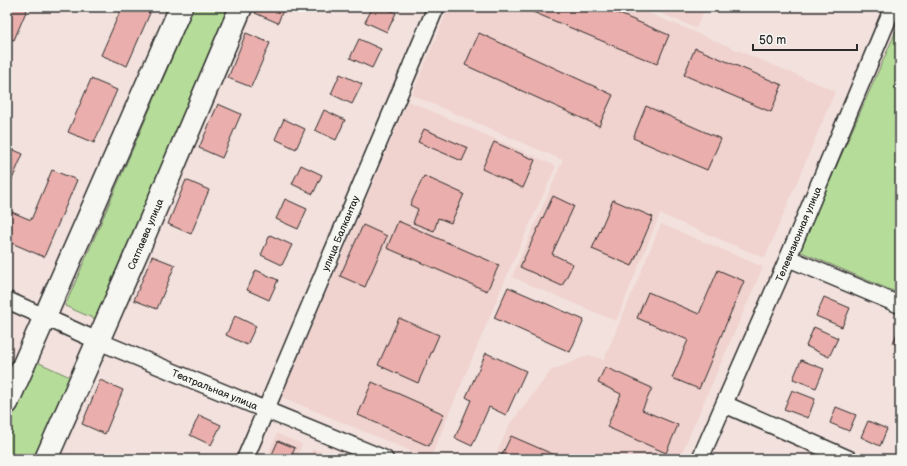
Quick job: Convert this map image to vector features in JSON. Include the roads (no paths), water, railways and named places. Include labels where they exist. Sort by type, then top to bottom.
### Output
[{"type":"main road","points":[[7,402],[181,7]]},
{"type":"main road","name":"Сатпаева улица","points":[[46,459],[242,7]]},
{"type":"street","name":"улица Балкантау","points":[[245,459],[436,7]]},
{"type":"street","name":"Телевизионная улица","points":[[700,459],[788,258],[894,7]]},
{"type":"street","points":[[788,258],[900,305]]},
{"type":"street","name":"Театральная улица","points":[[7,300],[98,341],[385,459]]},
{"type":"street","points":[[724,404],[849,459]]}]
